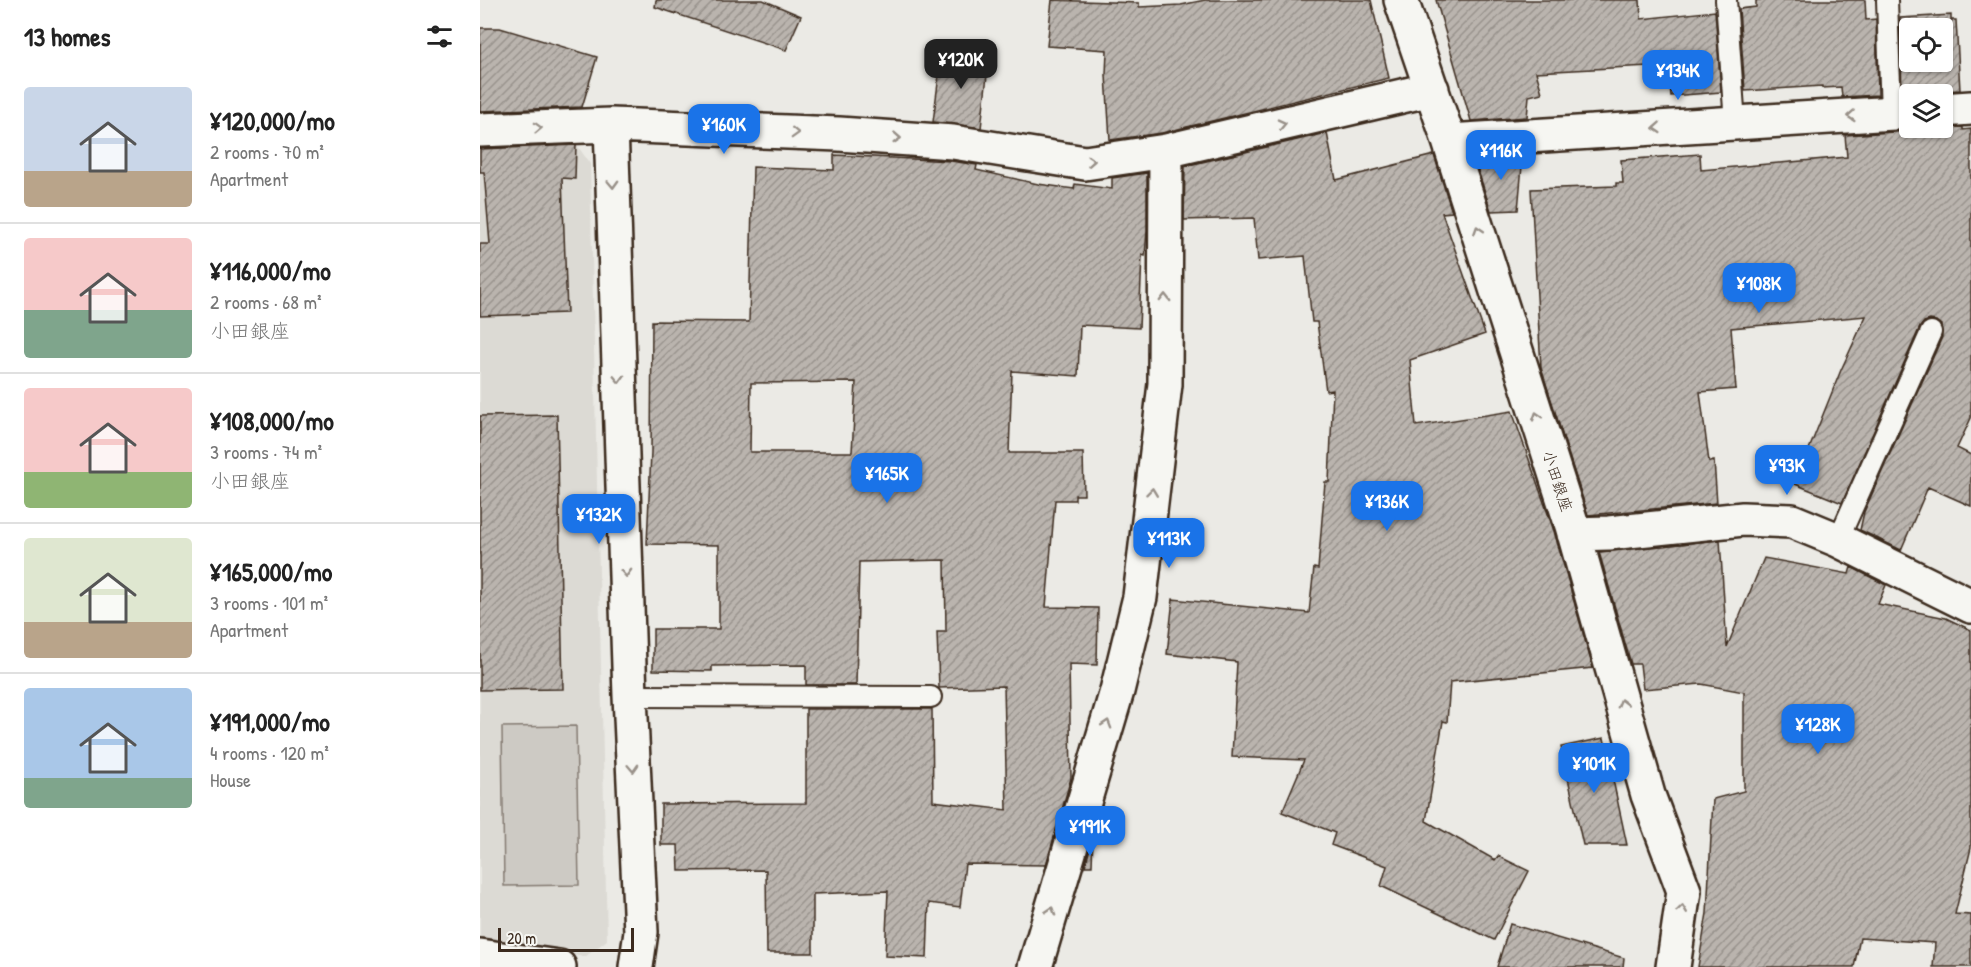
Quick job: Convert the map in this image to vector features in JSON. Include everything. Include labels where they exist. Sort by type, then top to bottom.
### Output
[{"type":"street","name":"小田銀座","points":[[1401,0],[1449,141],[1574,534],[1648,795],[1684,891],[1673,967]]},
{"type":"street","points":[[480,130],[611,125],[839,134],[953,142],[1086,163],[1166,152],[1432,89]]},
{"type":"street","points":[[1953,109],[1971,108]]},
{"type":"street","points":[[1449,141],[1899,113]]},
{"type":"street","points":[[611,125],[630,696],[641,932],[636,967]]},
{"type":"street","points":[[1035,967],[1117,691],[1140,597],[1165,384],[1166,152]]},
{"type":"street","points":[[1574,534],[1609,533],[1743,519],[1792,522],[1838,540],[1971,606]]},
{"type":"street","points":[[480,956],[559,967]]},
{"type":"lane","points":[[1726,0],[1735,123]]},
{"type":"lane","points":[[1887,0],[1899,104]]},
{"type":"lane","points":[[1838,540],[1930,332]]},
{"type":"lane","points":[[630,696],[931,697]]},
{"type":"shaded area","points":[[577,145],[590,164],[607,940],[585,957],[480,941],[480,147]]},
{"type":"shaded area","points":[[576,726],[579,885],[504,886],[502,727]]},
{"type":"building","points":[[656,0],[763,0],[801,16],[786,50],[655,7]]},
{"type":"building","points":[[1052,0],[1139,3],[1139,7],[1181,5],[1205,0],[1371,0],[1389,78],[1162,133],[1110,140],[1106,75],[1107,50],[1047,46]]},
{"type":"building","points":[[1436,0],[1640,0],[1641,19],[1715,11],[1721,92],[1671,96],[1668,65],[1536,72],[1542,93],[1529,96],[1527,117],[1471,121]]},
{"type":"building","points":[[1756,0],[1865,0],[1866,20],[1876,19],[1878,95],[1842,97],[1841,87],[1822,88],[1822,86],[1745,91],[1739,9],[1756,7]]},
{"type":"building","points":[[1951,15],[1951,18],[1900,18]]},
{"type":"building","points":[[1953,20],[1956,20],[1960,90],[1953,90],[1953,84],[1902,84],[1901,72],[1953,72]]},
{"type":"building","points":[[480,28],[500,28],[597,57],[582,107],[480,111]]},
{"type":"building","points":[[942,52],[989,58],[981,128],[933,122]]},
{"type":"building","points":[[1953,127],[1971,129],[1971,418],[1957,448],[1971,455],[1971,506],[1928,487],[1901,550],[1860,530],[1864,512],[1942,337],[1941,325],[1930,320],[1924,322],[1920,327],[1842,503],[1795,484],[1841,370],[1866,316],[1731,328],[1736,389],[1700,392],[1709,462],[1714,461],[1717,503],[1588,515],[1541,368],[1531,189],[1616,186],[1616,183],[1623,183],[1621,160],[1700,154],[1701,170],[1847,157],[1845,135],[1899,132],[1899,138],[1953,138]]},
{"type":"building","points":[[1327,133],[1336,180],[1434,155],[1452,212],[1442,213],[1485,334],[1410,360],[1416,426],[1512,411],[1554,531],[1593,668],[1450,682],[1447,722],[1443,721],[1426,821],[1495,860],[1498,856],[1529,871],[1494,940],[1381,886],[1387,866],[1331,845],[1335,833],[1282,812],[1304,760],[1232,757],[1237,662],[1167,654],[1173,599],[1309,613],[1314,568],[1318,569],[1325,482],[1329,482],[1333,390],[1326,391],[1317,322],[1312,322],[1305,256],[1258,260],[1254,218],[1184,220],[1185,166]]},
{"type":"building","points":[[576,145],[575,179],[562,178],[567,313],[480,316],[480,244],[490,244],[484,172],[480,172],[480,149]]},
{"type":"building","points":[[834,155],[951,161],[977,165],[976,170],[1038,184],[1074,189],[1075,184],[1112,189],[1112,178],[1147,173],[1147,230],[1145,256],[1142,255],[1139,328],[1080,325],[1078,376],[1012,371],[1009,453],[1083,453],[1084,495],[1075,495],[1075,500],[1055,500],[1046,607],[1098,608],[1097,665],[1069,664],[1071,778],[1046,865],[965,864],[960,907],[929,903],[927,958],[885,956],[888,891],[813,894],[813,953],[767,953],[766,870],[679,871],[678,845],[661,845],[661,804],[806,803],[806,709],[932,709],[933,801],[1007,810],[1004,686],[939,688],[937,632],[946,632],[945,560],[859,562],[856,685],[806,685],[806,665],[712,666],[712,671],[653,670],[653,629],[719,629],[719,545],[647,544],[651,452],[652,321],[749,322],[753,167],[834,170]],"holes":[[[856,382],[852,452],[750,452],[751,383]]]},
{"type":"building","points":[[1523,155],[1518,210],[1491,211],[1474,158]]},
{"type":"building","points":[[557,415],[563,689],[480,690],[480,416]]},
{"type":"building","points":[[1720,540],[1727,647],[1764,558],[1849,574],[1851,567],[1886,585],[1878,604],[1946,618],[1971,630],[1971,848],[1955,914],[1971,915],[1971,967],[1933,967],[1935,943],[1860,938],[1854,967],[1698,967],[1707,913],[1713,799],[1744,791],[1744,692],[1701,684],[1643,689],[1640,664],[1631,664],[1599,552]]},
{"type":"building","points":[[1604,738],[1627,845],[1583,845],[1561,747]]},
{"type":"building","points":[[1093,838],[1092,866],[1085,866]]},
{"type":"building","points":[[1510,924],[1624,958],[1623,967],[1497,967]]}]
